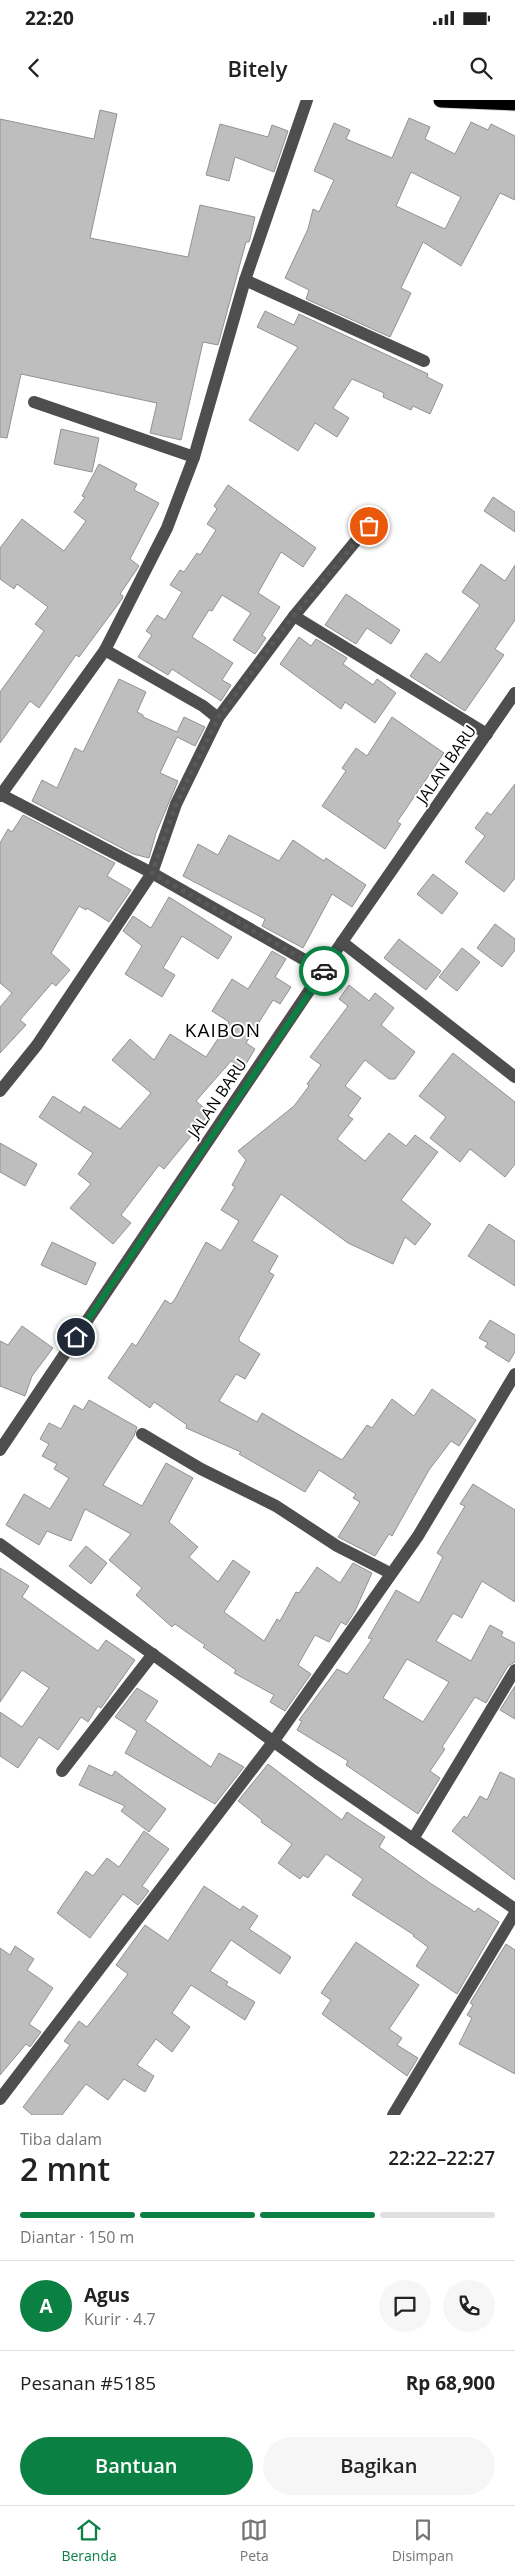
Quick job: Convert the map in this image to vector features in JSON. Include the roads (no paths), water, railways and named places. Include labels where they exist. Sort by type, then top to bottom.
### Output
[{"type":"highway","points":[[441,100],[515,104]]},
{"type":"street","points":[[307,100],[245,280],[194,457],[167,528],[105,650],[1,795],[152,873],[324,971]]},
{"type":"street","points":[[245,280],[424,361]]},
{"type":"street","points":[[34,402],[194,457]]},
{"type":"street","points":[[0,1091],[37,1045],[152,873],[176,804],[218,718],[294,616],[378,514]]},
{"type":"street","points":[[294,616],[487,734]]},
{"type":"street","points":[[105,650],[203,706],[218,718]]},
{"type":"street","name":"JALAN BARU","points":[[0,1450],[342,942],[515,693]]},
{"type":"street","points":[[342,942],[515,1077]]},
{"type":"street","points":[[0,2099],[273,1742],[390,1573],[418,1536],[515,1374]]},
{"type":"street","points":[[142,1434],[200,1469],[276,1506],[337,1546],[390,1573]]},
{"type":"street","points":[[0,1544],[273,1742],[515,1911],[393,2115]]},
{"type":"street","points":[[62,1771],[153,1654]]},
{"type":"street","points":[[413,1839],[515,1670]]},
{"type":"district","name":"KAIBON","points":[[223,1030]]}]
